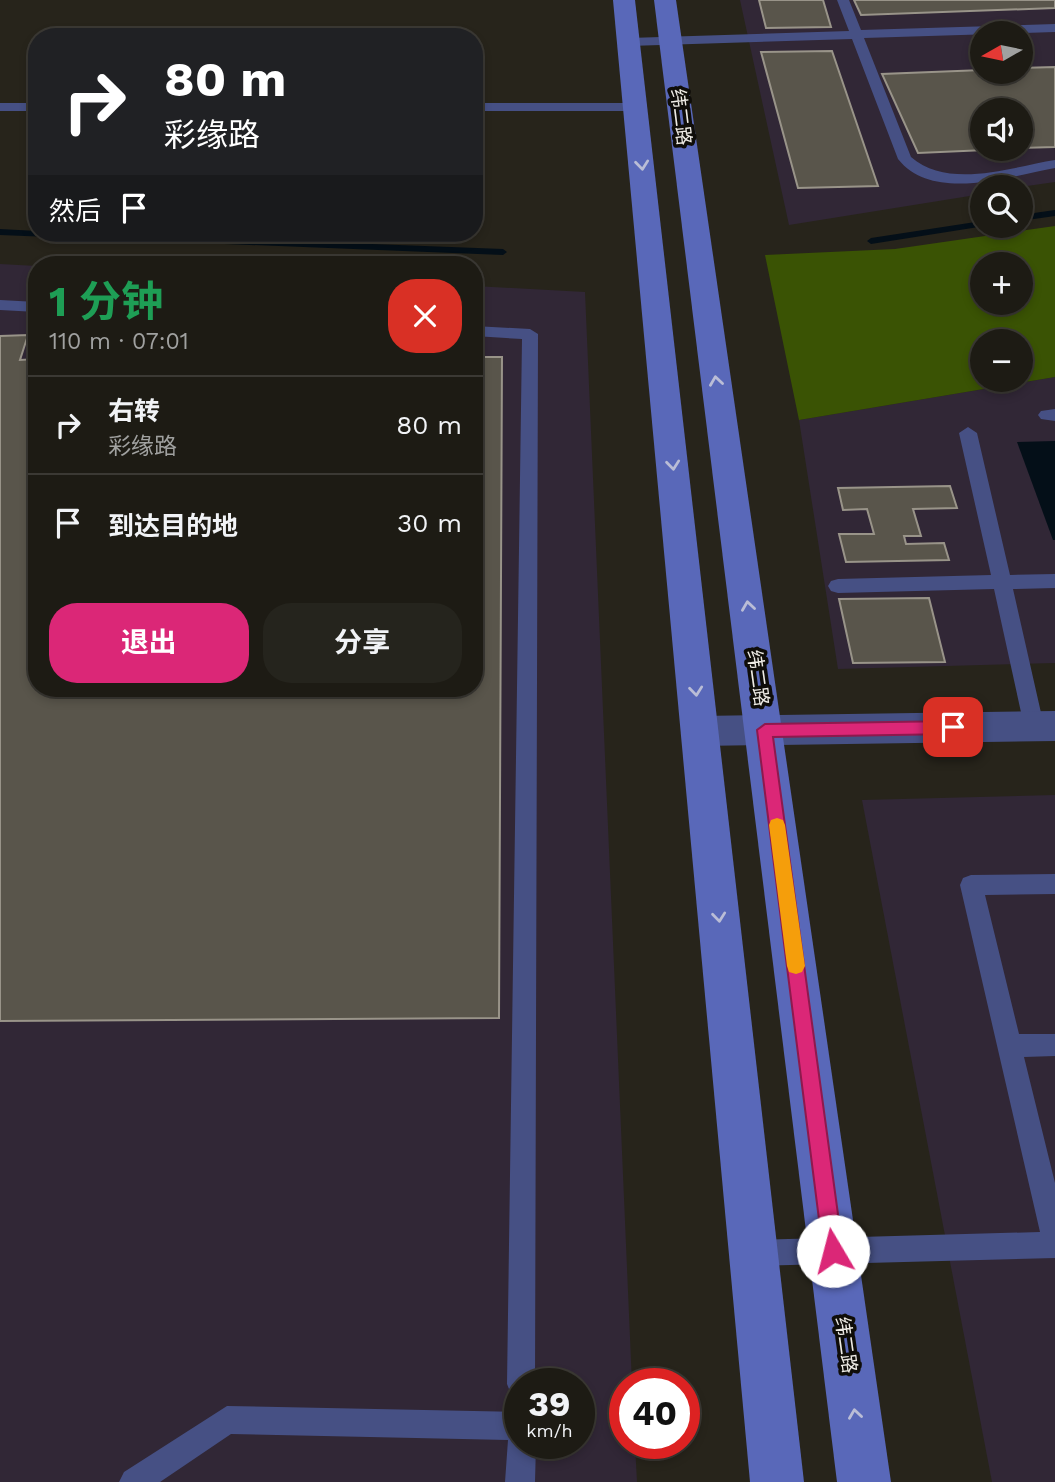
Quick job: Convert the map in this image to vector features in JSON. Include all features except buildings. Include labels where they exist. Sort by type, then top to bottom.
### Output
[{"type":"street","points":[[624,0],[777,1482]]},
{"type":"street","name":"纬二路","points":[[667,13],[864,1482]]},
{"type":"street","points":[[700,731],[1045,726]]},
{"type":"lane","points":[[843,0],[905,159],[919,172],[935,177],[958,178],[1055,164]]},
{"type":"lane","points":[[629,42],[667,13],[858,35],[1055,28]]},
{"type":"lane","points":[[0,107],[28,107]]},
{"type":"lane","points":[[483,107],[635,107]]},
{"type":"lane","points":[[0,304],[28,306]]},
{"type":"lane","points":[[483,331],[530,334],[521,1368]]},
{"type":"lane","points":[[968,433],[1004,582],[1045,726]]},
{"type":"lane","points":[[838,586],[1055,581]]},
{"type":"lane","points":[[1055,884],[971,885],[1055,1238]]},
{"type":"lane","points":[[1009,1046],[1055,1045]]},
{"type":"lane","points":[[754,1253],[1055,1245]]},
{"type":"lane","points":[[134,1482],[227,1420],[504,1426]]},
{"type":"lane","points":[[520,1459],[520,1482]]},
{"type":"shaded area","points":[[740,0],[1055,0],[1055,182],[1033,185],[1033,175],[970,175],[970,196],[789,225]]},
{"type":"shaded area","points":[[0,264],[28,266],[28,697],[483,697],[483,286],[585,292],[631,1368],[609,1368],[609,1459],[636,1459],[637,1482],[0,1482]]},
{"type":"shaded area","points":[[1055,377],[1055,663],[838,669],[799,420],[970,391],[1033,392],[1033,381]]},
{"type":"shaded area","points":[[1055,441],[1055,540],[1053,540],[1017,442]]},
{"type":"shaded area","points":[[1055,795],[1055,1482],[992,1482],[862,800]]},
{"type":"green space","points":[[1055,226],[1055,377],[1033,381],[1033,329],[970,329],[970,391],[799,420],[765,255],[895,249],[972,238],[1033,238],[1033,229]]},
{"type":"waterway","points":[[1033,216],[1055,213]]},
{"type":"waterway","points":[[871,241],[970,226]]},
{"type":"waterway","points":[[0,232],[28,233]]},
{"type":"waterway","points":[[252,242],[503,252]]},
{"type":"slow traffic","points":[[777,825],[796,966]]},
{"type":"route","points":[[833,1251],[765,730],[953,727]]}]
